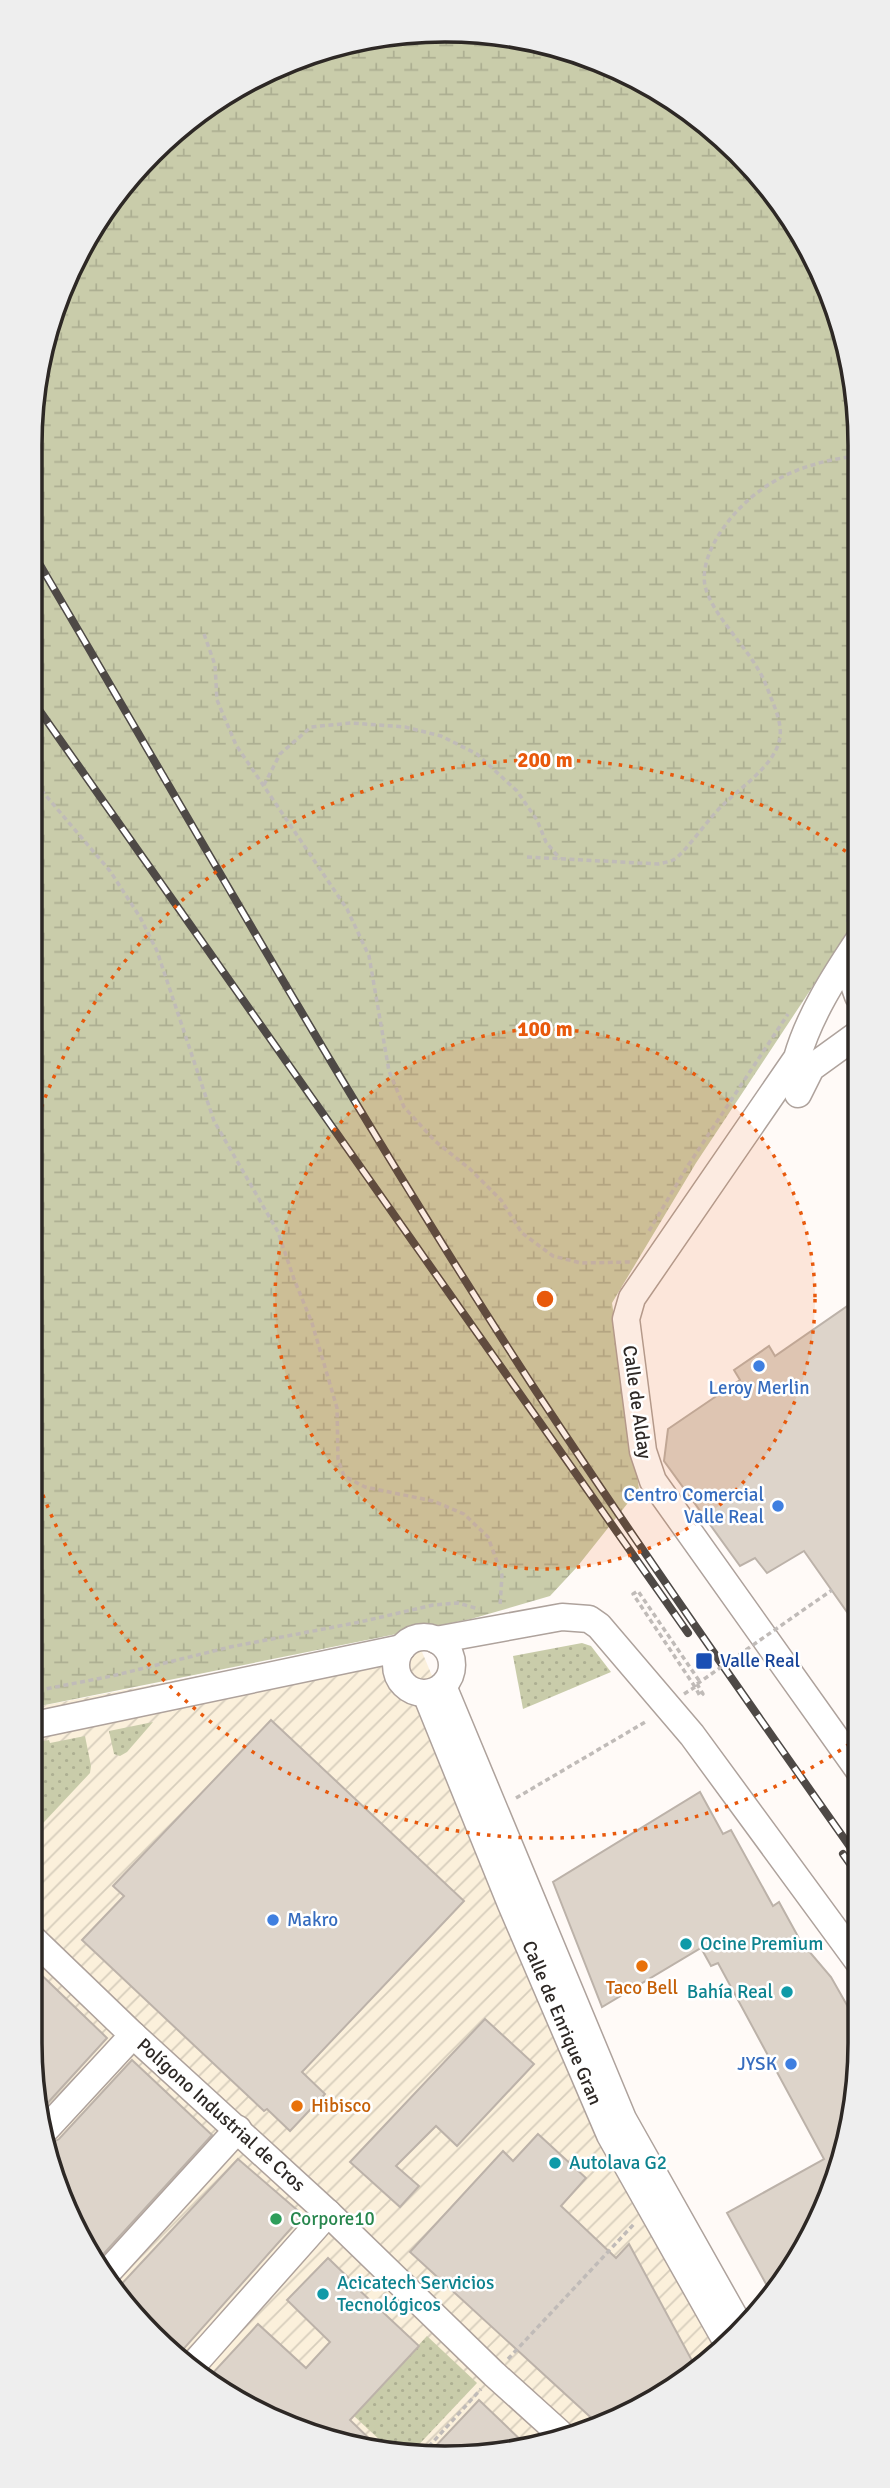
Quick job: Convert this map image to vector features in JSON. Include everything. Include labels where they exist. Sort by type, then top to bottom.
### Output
[{"type":"street","points":[[797,1058],[801,1043],[835,976],[848,942]]},
{"type":"street","points":[[835,976],[848,966]]},
{"type":"street","points":[[797,1058],[848,1023]]},
{"type":"street","points":[[798,1094],[811,1068],[848,1041]]},
{"type":"street","name":"Calle de Alday","points":[[797,1058],[632,1298],[627,1311],[627,1330],[643,1451],[653,1482],[848,1773]]},
{"type":"street","points":[[452,1661],[494,1619]]},
{"type":"street","points":[[42,1723],[402,1648],[417,1638],[436,1640],[494,1619],[589,1619],[599,1626],[692,1735],[848,1948]]},
{"type":"street","points":[[345,1660],[376,1665],[397,1674],[408,1688],[434,1690],[452,1671],[450,1652],[436,1640]]},
{"type":"street","points":[[397,1674],[396,1665],[402,1648]]},
{"type":"street","name":"Calle de Enrique Gran","points":[[434,1690],[623,2119],[737,2321]]},
{"type":"street","name":"Calle de Enrique Gran","points":[[434,1690],[502,1883],[610,2134],[723,2335]]},
{"type":"street","name":"Polígono Industrial de Cros","points":[[42,1949],[328,2213],[375,2244],[494,2374],[556,2430]]},
{"type":"street","points":[[51,2124],[133,2035]]},
{"type":"street","points":[[111,2268],[237,2129]]},
{"type":"street","points":[[197,2361],[328,2213]]},
{"type":"path","points":[[527,858],[658,864],[675,859],[716,811],[768,762],[779,743],[778,714],[760,671],[716,608],[705,587],[705,570],[711,551],[726,522],[745,502],[777,479],[804,466],[848,458]]},
{"type":"path","points":[[204,634],[215,665],[217,700],[236,746],[347,909],[369,956],[389,1071],[404,1107],[435,1141],[470,1169],[501,1200],[522,1233],[553,1256],[581,1263],[631,1262],[625,1271]]},
{"type":"path","points":[[264,785],[280,754],[311,727],[351,723],[405,727],[441,736],[478,754],[517,791],[537,820],[546,842],[560,859]]},
{"type":"path","points":[[42,791],[110,871],[158,951],[214,1121],[278,1232],[312,1323],[337,1408],[338,1459],[344,1476],[365,1487],[433,1501],[464,1514],[488,1538],[502,1575],[494,1619],[469,1605],[433,1605],[42,1690]]},
{"type":"path","points":[[645,1238],[687,1167],[793,1006]]},
{"type":"path","points":[[696,1686],[832,1590]]},
{"type":"path","points":[[638,1591],[696,1686],[632,1594],[638,1591]]},
{"type":"path","points":[[743,1641],[751,1652]]},
{"type":"path","points":[[516,1798],[647,1721]]},
{"type":"path","points":[[508,2360],[638,2220]]},
{"type":"path","points":[[430,2445],[484,2385]]},
{"type":"shaded area","points":[[415,1635],[566,1997],[740,2318],[690,2363],[623,2404],[575,2425],[498,2443],[471,2445],[392,2443],[315,2425],[243,2392],[179,2346],[142,2309],[96,2244],[63,2173],[50,2122],[45,2096],[42,2043],[42,1706]]},
{"type":"green space","points":[[445,42],[498,45],[575,63],[623,84],[669,110],[730,160],[780,221],[806,267],[827,315],[845,392],[848,445],[848,933],[696,1163],[612,1303],[639,1489],[577,1567],[550,1596],[471,1619],[42,1706],[42,445],[45,392],[56,341],[73,291],[110,221],[142,179],[200,125],[244,96],[315,63],[392,45]]},
{"type":"green space","points":[[582,1643],[591,1646],[611,1672],[523,1709],[513,1656]]},
{"type":"green space","points":[[153,1722],[127,1752],[120,1756],[114,1754],[109,1731]]},
{"type":"green space","points":[[85,1736],[91,1766],[90,1773],[42,1824],[42,1741],[49,1740],[50,1743]]},
{"type":"green space","points":[[427,2336],[477,2383],[419,2445],[381,2441],[354,2416]]},
{"type":"building","name":"Centro Comercial Valle Real","points":[[848,1306],[848,1613],[804,1551],[767,1573],[755,1558],[740,1566],[664,1461],[668,1429],[740,1380],[734,1370],[769,1346],[775,1356]]},
{"type":"building","name":"Makro","points":[[271,1720],[464,1901],[302,2072],[325,2094],[290,2131],[267,2109],[264,2111],[82,1940],[124,1896],[113,1886]]},
{"type":"building","name":"Bahía Real","points":[[700,1792],[723,1834],[731,1830],[773,1906],[779,1902],[806,1951],[808,1950],[831,1977],[848,2007],[845,2096],[827,2173],[794,2244],[767,2285],[727,2213],[824,2159],[718,1963],[711,1966],[701,1948],[602,2007],[553,1882]]},
{"type":"building","points":[[42,1976],[107,2038],[47,2104],[42,2043]]},
{"type":"building","points":[[485,2019],[534,2064],[457,2146],[436,2126],[396,2166],[419,2186],[400,2207],[350,2162]]},
{"type":"building","points":[[132,2060],[212,2135],[103,2255],[63,2173],[55,2141]]},
{"type":"building","points":[[538,2134],[586,2178],[561,2206],[616,2258],[629,2244],[692,2361],[646,2392],[592,2418],[410,2252],[503,2151],[513,2161]]},
{"type":"building","points":[[238,2159],[303,2215],[183,2349],[142,2309],[122,2284]]},
{"type":"building","points":[[328,2258],[419,2346],[350,2420],[369,2439],[315,2425],[291,2415],[243,2392],[213,2372],[258,2324],[306,2368],[330,2342],[287,2300]]},
{"type":"building","points":[[479,2400],[520,2439],[498,2443],[436,2446]]},
{"type":"railway","points":[[42,569],[278,973],[470,1288],[615,1510],[848,1844]]},
{"type":"railway","points":[[42,714],[688,1633]]},
{"type":"railway","points":[[843,1854],[848,1861]]},
{"type":"place","name":"Leroy Merlin","points":[[759,1366]]},
{"type":"place","name":"Centro Comercial Valle Real","points":[[778,1506]]},
{"type":"place","name":"Valle Real","points":[[704,1661]]},
{"type":"place","name":"Makro","points":[[273,1920]]},
{"type":"place","name":"Ocine Premium","points":[[686,1944]]},
{"type":"place","name":"Taco Bell","points":[[642,1966]]},
{"type":"place","name":"Bahía Real","points":[[787,1992]]},
{"type":"place","name":"JYSK","points":[[791,2064]]},
{"type":"place","name":"Hibisco","points":[[297,2106]]},
{"type":"place","name":"Autolava G2","points":[[555,2163]]},
{"type":"place","name":"Corpore10","points":[[276,2219]]},
{"type":"place","name":"Acicatech Servicios Tecnológicos","points":[[323,2294]]}]
